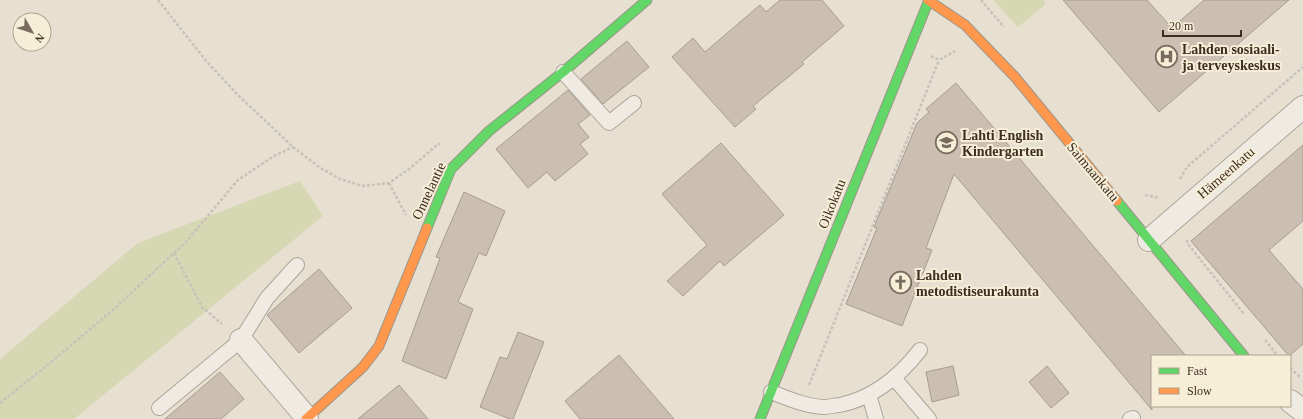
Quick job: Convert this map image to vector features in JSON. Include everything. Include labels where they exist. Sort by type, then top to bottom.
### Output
[{"type":"street","name":"Onnelantie","points":[[307,419],[363,367],[379,346],[451,169],[489,130],[563,72],[647,0]]},
{"type":"street","name":"Oikokatu","points":[[760,419],[929,0]]},
{"type":"street","name":"Saimaankatu","points":[[929,0],[966,25],[1015,78],[1243,355]]},
{"type":"street","name":"Hämeenkatu","points":[[1149,240],[1303,107]]},
{"type":"street","points":[[241,340],[307,419]]},
{"type":"street","points":[[1291,402],[1303,412]]},
{"type":"street","points":[[1281,407],[1288,419]]},
{"type":"lane","points":[[563,72],[609,123],[634,103]]},
{"type":"lane","points":[[159,408],[241,340],[267,298],[297,265]]},
{"type":"lane","points":[[771,392],[802,404],[826,407],[846,403],[869,395],[894,378],[908,365],[920,350]]},
{"type":"lane","points":[[894,378],[929,419]]},
{"type":"lane","points":[[869,395],[876,419]]},
{"type":"path","points":[[158,0],[207,62],[239,96],[293,147],[319,167],[340,179],[363,186],[389,183],[409,169],[436,145],[443,143]]},
{"type":"path","points":[[911,47],[940,60]]},
{"type":"path","points":[[802,404],[940,60],[954,51],[959,54]]},
{"type":"path","points":[[1178,182],[1187,167],[1303,67]]},
{"type":"path","points":[[0,403],[114,309],[174,254],[186,242],[238,180],[274,156],[293,147]]},
{"type":"path","points":[[1160,198],[1164,194]]},
{"type":"path","points":[[1175,216],[1189,234],[1187,243],[1248,319]]},
{"type":"path","points":[[174,254],[202,307],[241,340]]},
{"type":"path","points":[[1263,338],[1277,355]]},
{"type":"path","points":[[1291,369],[1303,379]]},
{"type":"green space","points":[[993,0],[1044,0],[1045,5],[1018,27]]},
{"type":"green space","points":[[300,181],[323,216],[74,419],[0,419],[0,359],[138,243]]},
{"type":"building","points":[[780,0],[822,0],[844,26],[802,62],[804,64],[753,106],[756,109],[735,127],[672,57],[693,38],[705,52],[760,5],[766,12]]},
{"type":"building","name":"Lahden sosiaali- ja terveyskeskus","points":[[1063,0],[1147,0],[1172,28],[1204,0],[1289,0],[1159,112]]},
{"type":"building","points":[[627,41],[649,67],[603,104],[581,79]]},
{"type":"building","points":[[956,83],[1185,355],[1151,355],[1152,410],[954,174],[926,248],[932,250],[902,326],[846,304],[877,228],[874,227],[917,123],[929,112],[926,109]]},
{"type":"building","points":[[568,90],[590,115],[578,124],[589,137],[580,144],[588,154],[555,181],[547,172],[528,188],[496,149]]},
{"type":"building","points":[[721,143],[784,215],[724,266],[720,261],[683,296],[667,281],[707,245],[662,194]]},
{"type":"building","points":[[1303,145],[1303,221],[1269,250],[1303,289],[1303,344],[1290,355],[1288,355],[1191,241]]},
{"type":"building","points":[[464,192],[505,211],[486,256],[479,253],[458,302],[473,309],[446,379],[402,361],[440,258],[436,257]]},
{"type":"building","points":[[319,269],[352,308],[299,353],[267,315]]},
{"type":"building","points":[[518,332],[544,342],[513,419],[510,419],[480,407],[500,357],[507,359]]},
{"type":"building","points":[[619,355],[674,419],[580,419],[565,401]]},
{"type":"building","points":[[953,366],[959,395],[932,402],[926,372]]},
{"type":"building","points":[[1047,366],[1069,393],[1051,408],[1029,382]]},
{"type":"building","points":[[220,372],[244,399],[221,419],[165,419]]},
{"type":"building","points":[[399,385],[428,419],[358,419]]},
{"type":"traffic: fast","points":[[427,228],[451,169],[489,131],[563,72],[647,0]]},
{"type":"traffic: fast","points":[[760,419],[929,0]]},
{"type":"traffic: fast","points":[[1117,201],[1243,355]]},
{"type":"traffic: slow","points":[[928,0],[965,25],[1015,77],[1117,201]]},
{"type":"traffic: slow","points":[[306,419],[363,367],[379,346],[427,228]]},
{"type":"place","name":"Lahden sosiaali- ja terveyskeskus","points":[[1167,57]]},
{"type":"place","name":"Lahti English Kindergarten","points":[[946,143]]},
{"type":"place","name":"Lahden metodistiseurakunta","points":[[901,283]]}]
